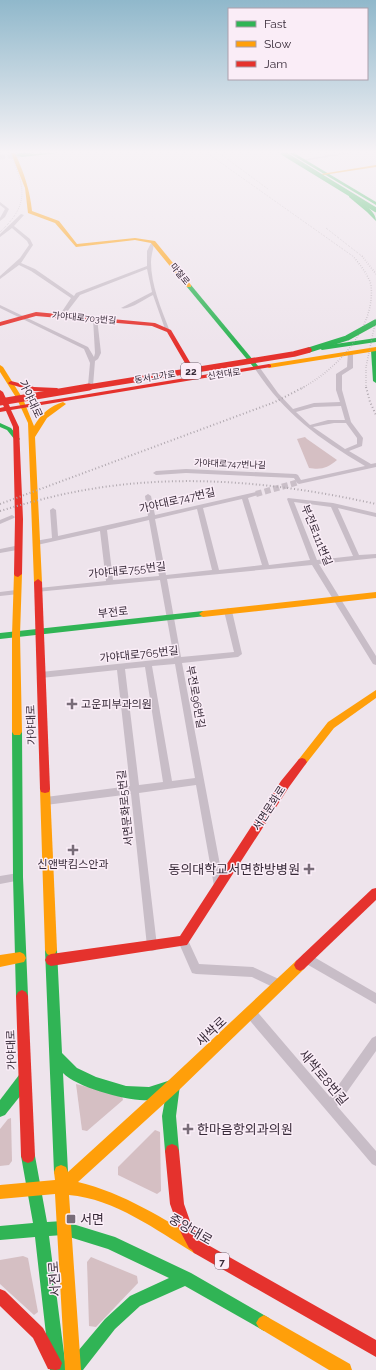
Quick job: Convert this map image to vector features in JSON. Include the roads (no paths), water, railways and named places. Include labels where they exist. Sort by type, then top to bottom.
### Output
[{"type":"main road","points":[[38,217],[60,224],[76,246],[144,239],[153,242]]},
{"type":"main road","name":"마철로","points":[[153,242],[258,369]]},
{"type":"main road","name":"가야대로703번길","points":[[0,324],[36,314],[145,323],[167,329]]},
{"type":"main road","name":"동서고가로","points":[[1,400],[294,354],[340,341],[362,331],[376,322]]},
{"type":"main road","name":"동서고가로","points":[[1,400],[306,355],[344,344],[376,328]]},
{"type":"main road","points":[[167,329],[172,335],[191,369]]},
{"type":"main road","name":"신천대로","points":[[1,400],[366,341],[376,338]]},
{"type":"main road","points":[[375,350],[376,381]]},
{"type":"main road","name":"신천대로","points":[[5,410],[375,350]]},
{"type":"main road","name":"가야대로","points":[[0,367],[19,397],[30,423],[31,440],[41,495],[41,514],[37,540],[41,675],[51,960],[62,1186]]},
{"type":"main road","points":[[10,384],[34,389],[51,390],[74,388]]},
{"type":"main road","points":[[31,440],[38,423],[48,411],[67,403],[110,392]]},
{"type":"main road","name":"가야대로","points":[[1,400],[5,410],[16,427],[17,439],[18,519],[16,635],[20,958],[28,1153],[41,1229]]},
{"type":"main road","points":[[0,425],[9,429],[17,439],[12,483],[12,517],[17,567]]},
{"type":"main road","name":"부전로","points":[[0,636],[376,595]]},
{"type":"main road","name":"서면문화로","points":[[182,942],[285,784],[330,725],[376,693]]},
{"type":"main road","name":"새싹로","points":[[62,1186],[174,1085],[376,893]]},
{"type":"main road","points":[[51,960],[182,942]]},
{"type":"main road","points":[[0,961],[20,958]]},
{"type":"main road","points":[[55,1055],[72,1073],[95,1083],[126,1092],[149,1094],[174,1085],[169,1116],[177,1204],[184,1224],[196,1247]]},
{"type":"main road","points":[[0,1110],[24,1080]]},
{"type":"main road","name":"중앙대로","points":[[0,1192],[62,1186],[91,1192],[120,1203],[376,1349]]},
{"type":"main road","name":"서전로","points":[[62,1186],[63,1228],[73,1370]]},
{"type":"main road","points":[[0,1233],[63,1228],[110,1242],[186,1278],[344,1370]]},
{"type":"main road","name":"서전로","points":[[41,1229],[58,1369]]},
{"type":"main road","points":[[73,1370],[110,1324],[135,1301],[186,1278]]},
{"type":"main road","points":[[0,1296],[38,1333],[58,1369]]},
{"type":"street","points":[[0,236],[23,217]]},
{"type":"street","points":[[0,278],[18,263],[28,252],[31,245],[29,240],[12,226]]},
{"type":"street","points":[[153,242],[150,247],[149,267],[151,281],[167,329]]},
{"type":"street","points":[[18,263],[33,270],[74,298]]},
{"type":"street","points":[[61,316],[78,294],[149,267]]},
{"type":"street","points":[[123,308],[154,293]]},
{"type":"street","points":[[0,300],[23,312],[36,314]]},
{"type":"street","points":[[0,306],[86,348],[92,360],[92,374],[89,379],[91,385]]},
{"type":"street","points":[[92,360],[96,358],[98,353],[96,319]]},
{"type":"street","points":[[345,451],[360,445],[360,438],[348,422],[339,390],[339,374],[350,368],[350,353]]},
{"type":"street","points":[[258,369],[271,390],[310,428],[345,451],[373,466]]},
{"type":"street","points":[[292,411],[314,405],[343,404]]},
{"type":"street","points":[[310,428],[343,420],[348,422]]},
{"type":"street","name":"가야대로747번나길","points":[[156,473],[186,472],[296,476],[299,482],[373,466]]},
{"type":"street","name":"가야대로747번길","points":[[37,540],[54,539],[256,494]]},
{"type":"street","name":"부전로96번길","points":[[148,496],[218,886]]},
{"type":"street","points":[[244,496],[266,567]]},
{"type":"street","name":"부전로111번길","points":[[333,505],[290,499],[314,562],[336,600],[376,662]]},
{"type":"street","points":[[333,505],[376,515]]},
{"type":"street","points":[[333,505],[357,558]]},
{"type":"street","points":[[199,506],[216,572]]},
{"type":"street","points":[[53,510],[54,539]]},
{"type":"street","points":[[0,522],[12,517]]},
{"type":"street","points":[[103,528],[110,583]]},
{"type":"street","points":[[0,551],[14,548]]},
{"type":"street","name":"가야대로755번길","points":[[39,590],[376,556]]},
{"type":"street","points":[[0,594],[16,592]]},
{"type":"street","name":"가야대로765번길","points":[[41,675],[238,654],[228,611]]},
{"type":"street","points":[[148,664],[168,785]]},
{"type":"street","name":"서면문화로5번길","points":[[121,666],[152,946]]},
{"type":"street","points":[[46,801],[199,781]]},
{"type":"street","points":[[0,880],[18,877]]},
{"type":"street","points":[[182,942],[196,969],[253,972],[279,985]]},
{"type":"street","points":[[308,958],[376,999]]},
{"type":"street","name":"새싹로8번길","points":[[250,1012],[376,1160]]},
{"type":"street","points":[[330,1106],[376,1042]]},
{"type":"tunnel","points":[[256,494],[299,482]]},
{"type":"railway","points":[[0,232],[13,217]]},
{"type":"railway","points":[[297,217],[354,257]]},
{"type":"railway","points":[[326,228],[362,257]]},
{"type":"railway","points":[[302,388],[315,380],[340,359],[351,346],[367,317],[371,301],[371,285],[366,273],[354,257]]},
{"type":"railway","points":[[362,257],[376,274]]},
{"type":"railway","points":[[366,387],[366,367],[376,319]]},
{"type":"railway","points":[[0,504],[275,402],[304,387]]},
{"type":"railway","points":[[366,387],[370,402],[376,415]]},
{"type":"railway","points":[[0,511],[45,498],[91,489],[127,484],[198,481],[270,486],[376,504]]},
{"type":"place","name":"고운피부과의원","points":[[72,704]]},
{"type":"place","name":"신앤박킴스안과","points":[[73,850]]},
{"type":"place","name":"동의대학교서면한방병원","points":[[309,869]]},
{"type":"place","name":"한마음항외과의원","points":[[188,1129]]},
{"type":"place","name":"서면","points":[[71,1219]]}]
